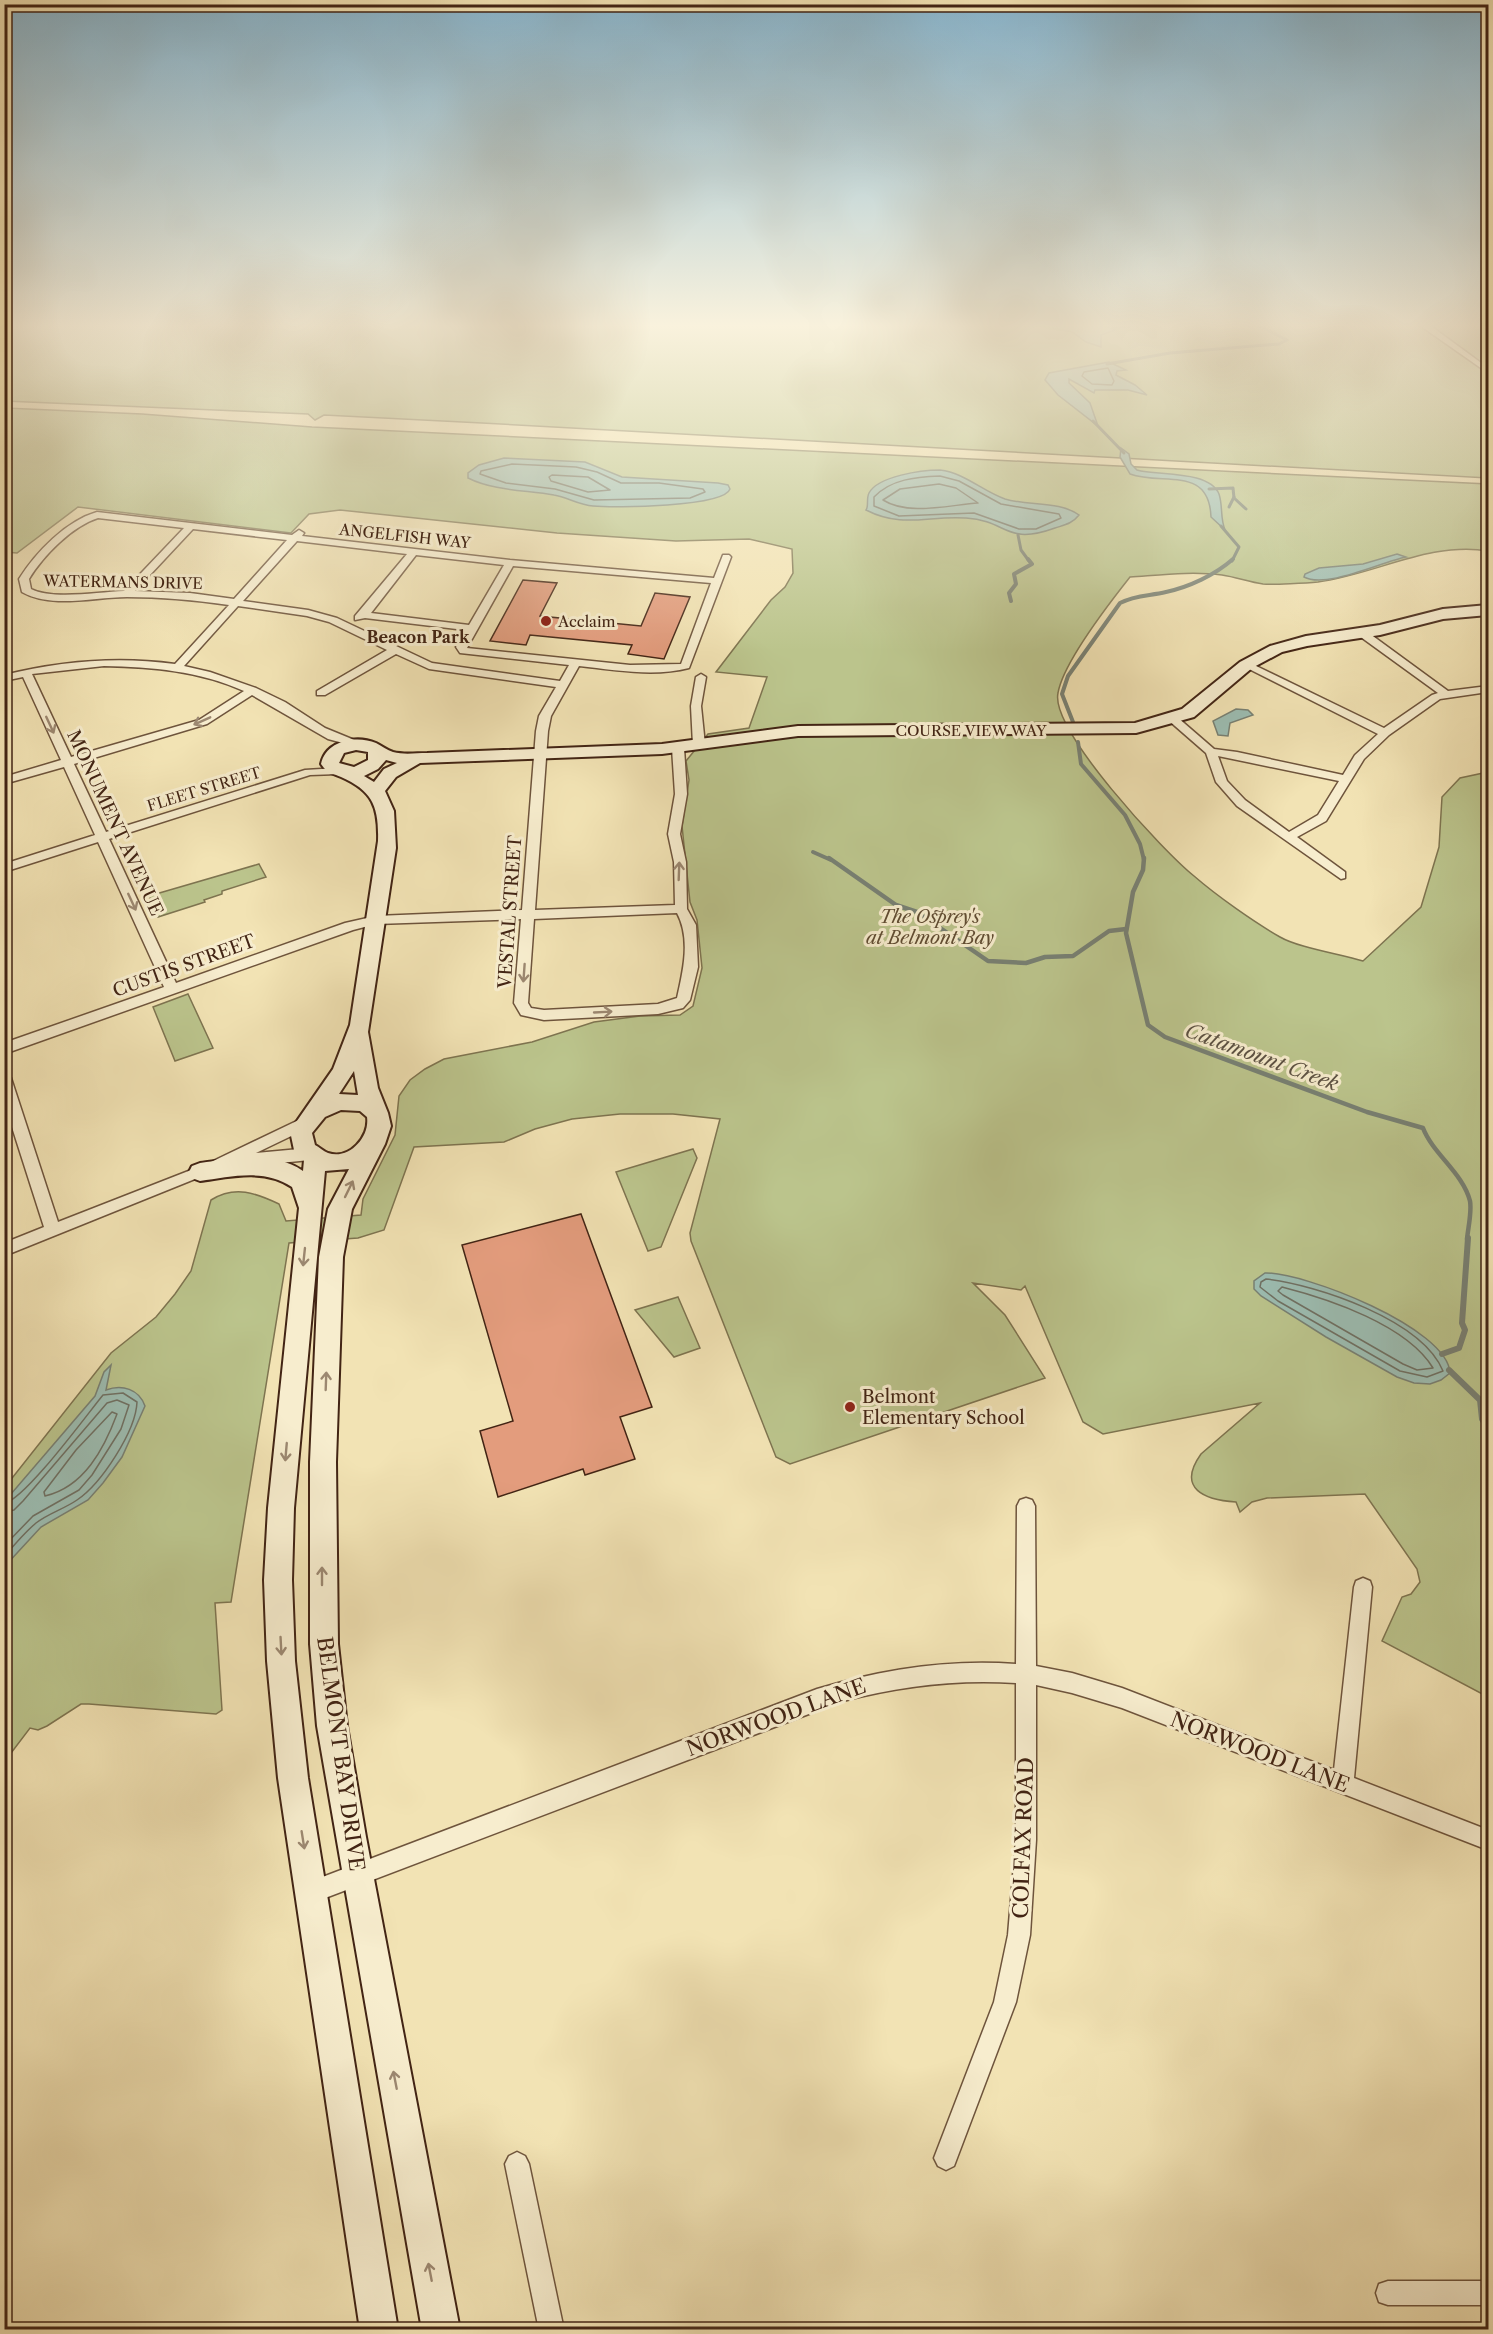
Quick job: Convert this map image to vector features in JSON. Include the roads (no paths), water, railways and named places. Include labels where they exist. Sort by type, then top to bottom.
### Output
[{"type":"street","name":"ANGELFISH WAY","points":[[91,516],[297,535],[413,552],[717,581]]},
{"type":"street","name":"WATERMANS DRIVE","points":[[91,516],[30,569],[24,579],[26,590],[35,595],[57,597],[127,594],[190,596],[317,614],[436,668],[563,685]]},
{"type":"street","points":[[127,594],[191,526]]},
{"type":"street","points":[[176,669],[297,535]]},
{"type":"street","points":[[346,626],[364,615],[413,552]]},
{"type":"street","points":[[510,562],[461,647],[464,651],[630,668],[686,666],[726,557]]},
{"type":"street","name":"COURSE VIEW WAY","points":[[375,760],[678,748],[784,731],[1136,728],[1173,719],[1198,706],[1246,665],[1289,645],[1362,633],[1443,614],[1486,613]]},
{"type":"street","points":[[364,615],[471,628]]},
{"type":"street","points":[[1362,633],[1446,694]]},
{"type":"street","points":[[321,693],[395,650]]},
{"type":"street","points":[[4,678],[26,672],[103,662],[176,669],[216,677],[282,704],[325,735],[367,746],[375,760],[337,764]]},
{"type":"street","name":"VESTAL STREET","points":[[575,664],[545,717],[540,754],[522,1008],[533,1015],[658,1010],[678,1005],[685,993],[691,967],[690,925],[681,909],[680,862],[674,828],[681,794],[678,748]]},
{"type":"street","points":[[1246,665],[1385,733]]},
{"type":"street","name":"MONUMENT AVENUE","points":[[26,672],[172,989]]},
{"type":"street","points":[[699,745],[696,706],[701,677]]},
{"type":"street","points":[[1288,837],[1322,818],[1359,757],[1385,733],[1429,701],[1446,694],[1488,689]]},
{"type":"street","points":[[4,781],[203,722],[252,690]]},
{"type":"street","points":[[1173,719],[1211,752],[1219,776],[1232,794],[1341,875]]},
{"type":"street","points":[[325,735],[337,764],[376,791],[390,773],[420,759]]},
{"type":"street","points":[[337,764],[343,747],[358,744]]},
{"type":"street","points":[[1211,752],[1237,755],[1346,779]]},
{"type":"street","name":"BELMONT BAY DRIVE","points":[[375,760],[376,791],[384,808],[388,833],[360,1025],[361,1055],[374,1110],[381,1123],[378,1137],[344,1199],[333,1238],[323,1462],[324,1644],[332,1726],[357,1875],[441,2330]]},
{"type":"street","name":"FLEET STREET","points":[[4,868],[337,764]]},
{"type":"street","name":"CUSTIS STREET","points":[[4,1049],[350,926],[376,920],[681,909]]},
{"type":"street","name":"BELMONT BAY DRIVE","points":[[311,1117],[343,1071],[360,1025]]},
{"type":"street","points":[[4,1078],[52,1230]]},
{"type":"street","points":[[4,1250],[207,1170],[311,1117],[331,1104],[348,1101],[363,1103],[374,1110]]},
{"type":"street","points":[[311,1117],[301,1138],[312,1156],[309,1211],[281,1508],[278,1580],[284,1705],[380,2330]]},
{"type":"street","points":[[207,1170],[254,1159],[312,1156],[330,1161],[346,1160],[362,1154],[374,1144]]},
{"type":"street","points":[[207,1170],[252,1165],[278,1169],[302,1182],[309,1211]]},
{"type":"street","name":"COLFAX ROAD","points":[[946,2158],[1005,2002],[1017,1946],[1026,1840],[1026,1506]]},
{"type":"street","points":[[1343,1784],[1363,1587]]},
{"type":"street","name":"NORWOOD LANE","points":[[312,1892],[851,1688],[904,1675],[950,1671],[1026,1674],[1131,1702],[1488,1840]]},
{"type":"street","points":[[517,2164],[552,2330]]},
{"type":"street","points":[[1388,2293],[1488,2293]]},
{"type":"water","points":[[1121,448],[1129,454],[1131,464],[1137,470],[1194,477],[1213,486],[1219,494],[1225,530],[1211,517],[1208,501],[1202,490],[1182,481],[1130,474],[1120,457]]},
{"type":"water","points":[[504,458],[585,462],[622,477],[718,483],[728,485],[730,489],[723,495],[709,500],[690,503],[605,507],[578,503],[554,495],[499,488],[468,478],[468,473],[479,465]]},
{"type":"water","points":[[940,470],[965,478],[1005,499],[1063,508],[1079,515],[1065,525],[1039,533],[1016,534],[980,520],[966,518],[892,519],[866,510],[869,493],[881,482],[912,473]]},
{"type":"water","points":[[1397,554],[1406,557],[1326,580],[1304,577],[1305,574],[1319,568],[1363,564]]},
{"type":"water","points":[[1236,709],[1248,710],[1253,715],[1230,723],[1228,736],[1218,735],[1213,721]]},
{"type":"water","points":[[1265,1273],[1284,1275],[1340,1292],[1401,1321],[1426,1338],[1443,1356],[1450,1373],[1430,1384],[1414,1383],[1397,1377],[1326,1337],[1261,1296],[1254,1289],[1254,1281]]},
{"type":"water","points":[[111,1365],[106,1390],[129,1389],[139,1395],[145,1406],[122,1457],[88,1500],[41,1527],[5,1566],[5,1501],[95,1396],[104,1372]]},
{"type":"waterway","name":"Catamount Creek","points":[[1105,433],[1124,453]]},
{"type":"waterway","points":[[1209,489],[1233,488],[1234,497]]},
{"type":"waterway","points":[[1229,507],[1234,497]]},
{"type":"waterway","points":[[1234,497],[1246,509]]},
{"type":"waterway","name":"Catamount Creek","points":[[1221,526],[1239,547],[1233,559]]},
{"type":"waterway","points":[[1018,535],[1021,550],[1029,561]]},
{"type":"waterway","points":[[1011,601],[1009,593],[1016,584],[1014,574],[1032,564],[1028,559]]},
{"type":"waterway","name":"Catamount Creek","points":[[1073,722],[1062,694],[1068,676],[1120,603],[1131,598],[1166,592],[1193,584],[1233,559]]},
{"type":"waterway","name":"Catamount Creek","points":[[1078,742],[1081,764],[1125,815],[1140,844],[1144,860]]},
{"type":"waterway","points":[[813,852],[831,860]]},
{"type":"waterway","points":[[829,858],[896,905],[917,912],[988,961],[1026,963],[1045,957],[1073,956],[1109,931],[1126,929]]},
{"type":"waterway","name":"Catamount Creek","points":[[1144,860],[1143,870],[1133,892],[1126,933],[1148,1025],[1165,1037],[1367,1112],[1423,1128],[1461,1181],[1470,1201],[1467,1239]]},
{"type":"waterway","name":"Catamount Creek","points":[[1442,1354],[1459,1348],[1465,1330],[1462,1323],[1468,1238]]},
{"type":"waterway","points":[[1449,1370],[1480,1400],[1482,1419],[1488,1429]]},
{"type":"place","name":"Acclaim","points":[[546,621]]},
{"type":"place","name":"Belmont Elementary School","points":[[850,1407]]},
{"type":"district","name":"Beacon Park","points":[[418,637]]},
{"type":"park label","name":"The Osprey's at Belmont Bay","points":[[930,927]]}]
